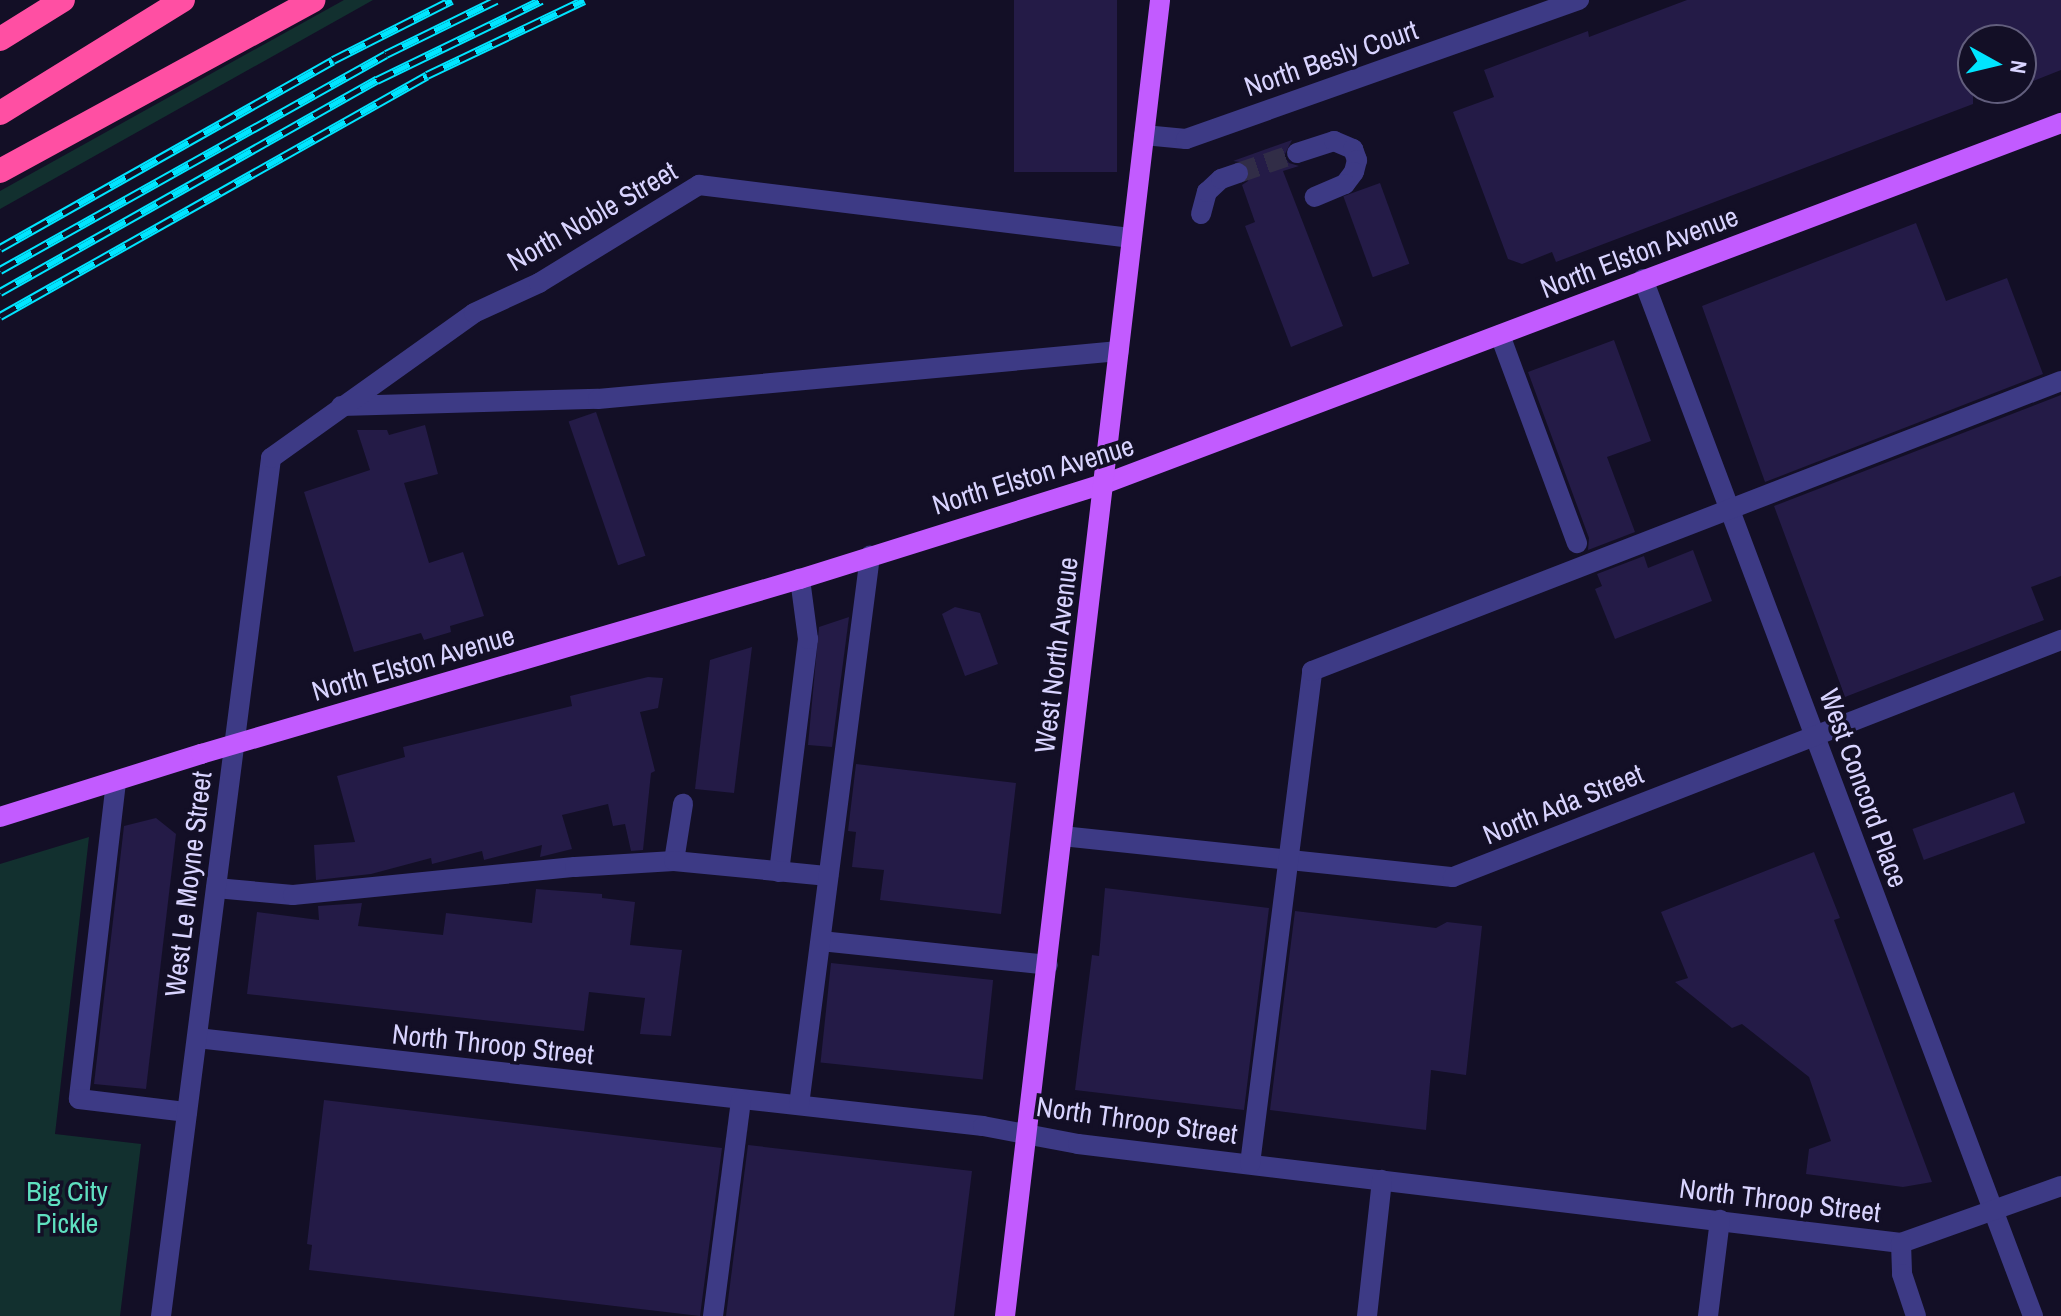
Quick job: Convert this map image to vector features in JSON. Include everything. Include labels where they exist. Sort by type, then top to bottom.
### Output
[{"type":"highway","points":[[0,39],[63,0]]},
{"type":"highway","points":[[0,113],[183,0]]},
{"type":"highway","points":[[0,171],[313,0]]},
{"type":"main road","name":"West North Avenue","points":[[1005,1316],[1160,0]]},
{"type":"main road","name":"North Elston Avenue","points":[[0,817],[234,744],[800,579],[1104,484],[2061,123]]},
{"type":"street","name":"North Besly Court","points":[[1144,135],[1186,139],[1579,0]]},
{"type":"street","points":[[1297,153],[1334,141],[1353,149],[1357,160],[1354,172],[1345,184],[1315,197]]},
{"type":"street","points":[[1201,214],[1207,192],[1221,179],[1238,173]]},
{"type":"street","name":"North Noble Street","points":[[271,458],[474,313],[539,283],[699,185],[1132,238]]},
{"type":"street","name":"West Concord Place","points":[[1643,279],[2033,1316]]},
{"type":"street","points":[[1500,335],[1577,543]]},
{"type":"street","points":[[341,406],[598,399],[1119,351]]},
{"type":"street","points":[[1250,1164],[1312,671],[2061,381]]},
{"type":"street","name":"West Le Moyne Street","points":[[161,1316],[271,458]]},
{"type":"street","points":[[799,1105],[870,556]]},
{"type":"street","points":[[779,872],[808,639],[800,579]]},
{"type":"street","name":"North Ada Street","points":[[1062,836],[1453,877],[2061,640]]},
{"type":"street","points":[[116,782],[79,1099],[187,1112]]},
{"type":"street","points":[[674,861],[683,804]]},
{"type":"street","points":[[216,888],[293,895],[575,867],[674,861],[828,876]]},
{"type":"street","points":[[821,941],[1048,965]]},
{"type":"street","name":"North Throop Street","points":[[197,1038],[799,1105],[1028,1134],[1078,1144],[1901,1243],[2061,1186]]},
{"type":"street","points":[[713,1316],[741,1100]]},
{"type":"street","points":[[1367,1316],[1382,1180]]},
{"type":"street","points":[[1708,1316],[1720,1220]]},
{"type":"street","points":[[1901,1243],[1902,1274],[1916,1316]]},
{"type":"green space","points":[[344,0],[373,0],[0,209],[0,191]]},
{"type":"green space","name":"Big City Pickle","points":[[89,837],[55,1134],[141,1144],[120,1316],[0,1316],[0,864]]},
{"type":"building","points":[[1014,0],[1117,0],[1117,172],[1014,172]]},
{"type":"building","points":[[1687,0],[2061,0],[2061,70],[2037,80],[2037,24],[1957,24],[1957,104],[1973,104],[1556,262],[1552,252],[1522,264],[1508,259],[1453,112],[1494,97],[1484,70],[1588,31],[1589,37]]},
{"type":"building","points":[[1292,140],[1284,156],[1289,163],[1299,166],[1283,171],[1343,326],[1291,347],[1245,226],[1255,222],[1242,185],[1248,181],[1250,169],[1246,163],[1233,161]]},
{"type":"building","points":[[1380,183],[1409,264],[1373,277],[1343,196]]},
{"type":"building","points":[[1916,223],[1946,301],[2007,278],[2043,374],[1765,482],[1702,306]]},
{"type":"building","points":[[1614,340],[1651,441],[1607,457],[1635,532],[1588,550],[1589,538],[1528,372]]},
{"type":"building","points":[[2061,395],[2061,576],[2031,587],[2044,620],[1845,697],[1774,506]]},
{"type":"building","points":[[596,412],[645,556],[618,565],[569,421]]},
{"type":"building","points":[[425,425],[438,474],[404,483],[429,563],[463,552],[484,616],[450,626],[451,632],[424,640],[421,633],[354,652],[304,492],[370,470],[357,430],[387,430],[389,435]]},
{"type":"building","points":[[1693,550],[1712,601],[1615,639],[1595,589],[1602,586],[1597,574],[1644,556],[1648,568]]},
{"type":"building","points":[[955,607],[980,613],[998,664],[965,676],[942,614]]},
{"type":"building","points":[[849,617],[832,747],[808,745],[819,627]]},
{"type":"building","points":[[752,647],[734,793],[695,789],[710,660]]},
{"type":"building","points":[[648,677],[663,678],[658,708],[640,712],[655,771],[651,773],[643,850],[631,851],[625,824],[613,826],[608,804],[562,815],[572,849],[540,857],[542,845],[484,860],[482,851],[432,864],[431,858],[371,874],[316,880],[314,845],[355,842],[337,776],[405,757],[403,747],[572,706],[570,696]]},
{"type":"building","points":[[856,764],[1016,783],[1001,914],[880,900],[884,870],[852,867],[856,832],[848,831]]},
{"type":"building","points":[[2014,792],[2025,823],[1924,860],[1913,829]]},
{"type":"building","points":[[156,818],[176,834],[146,1089],[94,1084],[124,826]]},
{"type":"building","points":[[1814,852],[1840,918],[1834,920],[1932,1182],[1903,1187],[1806,1174],[1809,1149],[1831,1141],[1809,1077],[1742,1024],[1732,1028],[1675,982],[1688,978],[1661,912]]},
{"type":"building","points":[[1105,888],[1269,908],[1244,1110],[1075,1090],[1092,955],[1099,956]]},
{"type":"building","points":[[536,889],[602,894],[602,898],[635,902],[630,945],[682,950],[671,1036],[640,1034],[645,998],[589,992],[584,1031],[247,994],[257,912],[319,920],[318,906],[362,903],[358,926],[443,935],[446,913],[532,923]]},
{"type":"building","points":[[1295,911],[1436,928],[1447,922],[1482,926],[1466,1075],[1431,1070],[1426,1130],[1270,1110]]},
{"type":"building","points":[[831,963],[993,980],[983,1079],[821,1062]]},
{"type":"building","points":[[324,1100],[722,1148],[700,1316],[309,1270],[312,1245],[307,1244]]},
{"type":"building","points":[[748,1145],[972,1171],[954,1316],[726,1316]]},
{"type":"tunnel","points":[[1238,173],[1297,153]]},
{"type":"railway","points":[[0,248],[333,60],[452,0]]},
{"type":"railway","points":[[0,270],[386,54],[496,0]]},
{"type":"railway","points":[[0,292],[377,80],[542,0]]},
{"type":"railway","points":[[0,316],[427,75],[584,0]]}]
